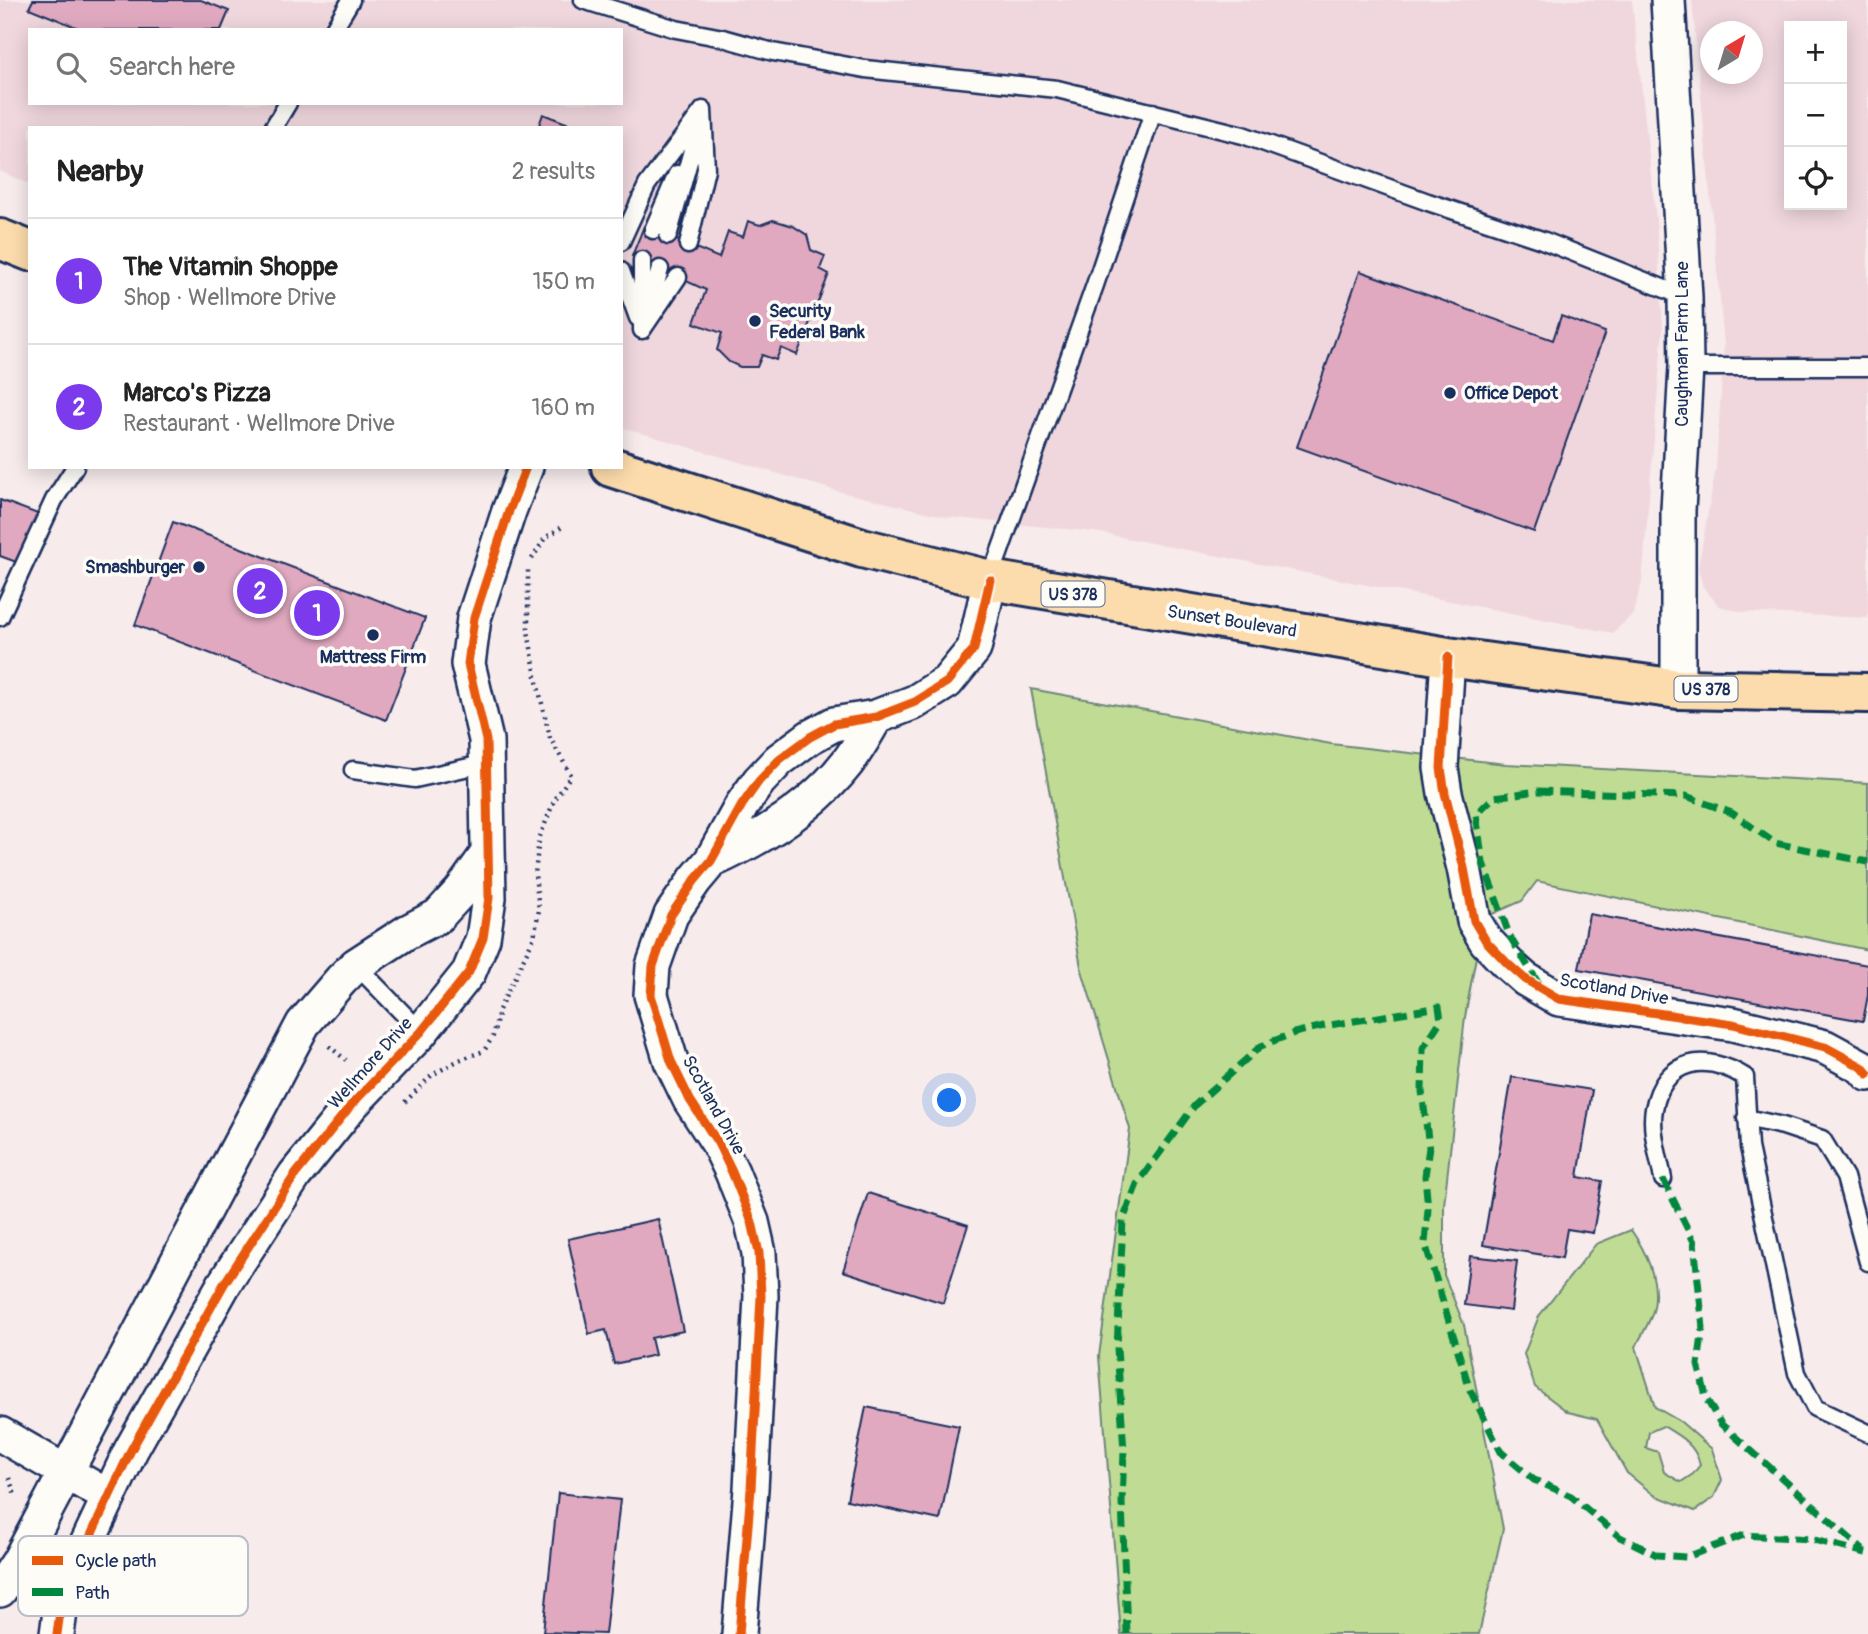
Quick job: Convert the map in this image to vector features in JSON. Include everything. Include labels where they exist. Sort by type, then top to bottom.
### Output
[{"type":"main road","points":[[0,239],[28,250]]},
{"type":"main road","name":"Sunset Boulevard","points":[[617,469],[862,548],[990,580],[1448,657],[1678,689],[1868,693]]},
{"type":"street","name":"Caughman Farm Lane","points":[[1668,0],[1685,297],[1686,367],[1678,510],[1678,689]]},
{"type":"street","name":"Wellmore Drive","points":[[91,1536],[131,1450],[224,1284],[295,1175],[352,1104],[421,1032],[469,972],[484,938],[489,898],[486,740],[468,664],[474,618],[525,469]]},
{"type":"street","name":"Scotland Drive","points":[[739,1634],[751,1489],[761,1296],[759,1253],[752,1222],[732,1172],[718,1143],[690,1100],[671,1061],[650,995],[653,966],[671,915],[712,861],[741,805],[758,781],[810,737],[834,724],[876,717],[915,702],[947,682],[974,649],[990,580]]},
{"type":"street","name":"Scotland Drive","points":[[1448,657],[1441,768],[1445,793],[1474,921],[1486,941],[1508,964],[1525,979],[1559,999],[1733,1024],[1825,1046],[1868,1074]]},
{"type":"street","name":"Scotland Drive","points":[[712,861],[747,845],[801,810],[847,764],[876,717]]},
{"type":"street","points":[[32,1536],[303,1024],[356,965],[407,932],[438,916],[461,891],[488,853]]},
{"type":"street","points":[[0,1434],[109,1497]]},
{"type":"street","points":[[0,1590],[18,1563]]},
{"type":"street","name":"Wellmore Drive","points":[[57,1634],[59,1616]]},
{"type":"lane","points":[[334,28],[351,0]]},
{"type":"lane","points":[[583,0],[676,29],[773,52],[865,69],[1057,89],[1243,135],[1542,240],[1685,297]]},
{"type":"lane","points":[[273,126],[287,105]]},
{"type":"lane","points":[[661,233],[703,110]]},
{"type":"lane","points":[[623,238],[647,185],[703,110]]},
{"type":"lane","points":[[688,245],[706,169],[703,110]]},
{"type":"lane","points":[[990,580],[1095,285],[1153,112]]},
{"type":"lane","points":[[642,260],[642,330]]},
{"type":"lane","points":[[642,330],[660,269]]},
{"type":"lane","points":[[623,277],[642,330]]},
{"type":"lane","points":[[642,330],[678,277]]},
{"type":"lane","points":[[1686,367],[1868,367]]},
{"type":"lane","points":[[0,617],[54,500],[74,469]]},
{"type":"lane","points":[[353,770],[415,779],[487,763]]},
{"type":"lane","points":[[356,965],[421,1032]]},
{"type":"lane","points":[[1663,1178],[1654,1109],[1666,1079],[1683,1066],[1704,1062],[1731,1068],[1745,1077],[1749,1147],[1797,1373],[1815,1408],[1868,1433]]},
{"type":"lane","points":[[1746,1118],[1783,1126],[1822,1139],[1845,1177],[1868,1262]]},
{"type":"path","points":[[303,1024],[351,1064],[369,1086]]},
{"type":"shaded area","points":[[0,0],[1632,0],[1656,220],[1663,328],[1642,582],[1633,614],[1613,633],[1095,532],[947,517],[837,491],[623,428],[623,126],[28,126],[28,184],[0,171]]},
{"type":"shaded area","points":[[1692,0],[1868,0],[1868,618],[1742,612],[1719,606],[1703,587],[1698,568],[1716,468],[1724,344]]},
{"type":"green space","points":[[1031,689],[1331,744],[1506,764],[1868,783],[1868,950],[1537,881],[1522,901],[1483,918],[1465,1017],[1444,1205],[1444,1275],[1464,1325],[1503,1529],[1479,1634],[1121,1634],[1099,1356],[1130,1129],[1081,967]]},
{"type":"green space","points":[[1631,1230],[1650,1266],[1655,1287],[1654,1307],[1636,1347],[1655,1407],[1681,1422],[1712,1449],[1722,1480],[1714,1497],[1695,1511],[1654,1495],[1627,1473],[1597,1419],[1568,1412],[1535,1387],[1524,1354],[1539,1316],[1596,1244]],"holes":[[[1663,1426],[1681,1437],[1698,1458],[1700,1465],[1681,1482],[1664,1472],[1658,1452],[1646,1448],[1649,1432]]]},
{"type":"building","points":[[33,0],[201,0],[229,11],[222,28],[78,28],[29,8]]},
{"type":"building","points":[[543,114],[574,126],[539,126]]},
{"type":"building","points":[[773,220],[793,226],[807,235],[811,250],[825,256],[820,269],[829,274],[797,355],[781,348],[776,360],[762,355],[757,367],[740,367],[729,362],[717,350],[722,333],[694,323],[706,290],[632,256],[644,226],[719,258],[728,232],[743,237],[748,221],[760,225]]},
{"type":"building","name":"Office Depot","points":[[1360,271],[1553,340],[1561,316],[1605,332],[1534,532],[1297,447]]},
{"type":"building","points":[[0,500],[38,514],[19,563],[0,556]]},
{"type":"building","points":[[173,522],[425,618],[386,720],[135,625]]},
{"type":"building","points":[[1589,914],[1868,965],[1868,995],[1863,1021],[1579,969]]},
{"type":"building","points":[[1512,1077],[1592,1090],[1578,1177],[1602,1181],[1593,1233],[1567,1229],[1562,1258],[1483,1245]]},
{"type":"building","points":[[868,1193],[968,1225],[943,1303],[843,1271]]},
{"type":"building","points":[[658,1219],[683,1331],[651,1338],[655,1355],[614,1364],[606,1330],[589,1334],[568,1239]]},
{"type":"building","points":[[1470,1256],[1517,1261],[1511,1311],[1464,1305]]},
{"type":"building","points":[[866,1407],[959,1426],[940,1520],[847,1500]]},
{"type":"building","points":[[558,1493],[620,1500],[605,1634],[543,1632]]},
{"type":"marked path","points":[[1539,984],[1510,937],[1483,863],[1476,814],[1494,797],[1538,791],[1686,796],[1732,813],[1775,843],[1868,862]]},
{"type":"marked path","points":[[1127,1634],[1122,1502],[1124,1451],[1117,1348],[1123,1220],[1137,1184],[1195,1105],[1261,1046],[1294,1033],[1324,1026],[1439,1007],[1441,1020],[1423,1048],[1422,1091],[1429,1147],[1425,1176],[1428,1209],[1425,1243],[1470,1390],[1501,1452],[1534,1480],[1571,1496],[1620,1537],[1657,1555],[1687,1557],[1744,1535],[1810,1539],[1866,1553]]},
{"type":"marked path","points":[[1663,1179],[1694,1242],[1703,1328],[1698,1365],[1707,1400],[1721,1424],[1863,1550]]},
{"type":"cycle path","points":[[91,1536],[131,1450],[224,1284],[295,1175],[352,1104],[421,1032],[469,972],[483,938],[489,898],[486,740],[468,664],[474,618],[525,469]]},
{"type":"cycle path","points":[[739,1634],[751,1489],[761,1296],[759,1253],[752,1222],[732,1172],[718,1143],[690,1100],[671,1061],[651,995],[653,966],[671,915],[711,861],[742,805],[759,781],[779,760],[810,737],[834,724],[876,717],[915,702],[947,682],[974,649],[990,580]]},
{"type":"cycle path","points":[[1448,657],[1441,768],[1445,793],[1474,921],[1486,941],[1508,964],[1525,979],[1559,999],[1733,1024],[1825,1047],[1862,1067],[1868,1074]]},
{"type":"cycle path","points":[[57,1634],[59,1616]]},
{"type":"place","name":"Security Federal Bank","points":[[755,321]]},
{"type":"place","name":"Office Depot","points":[[1450,393]]},
{"type":"place","name":"Smashburger","points":[[199,567]]},
{"type":"place","name":"Marco's Pizza","points":[[260,591]]},
{"type":"place","name":"The Vitamin Shoppe","points":[[317,613]]},
{"type":"place","name":"Mattress Firm","points":[[373,635]]}]
